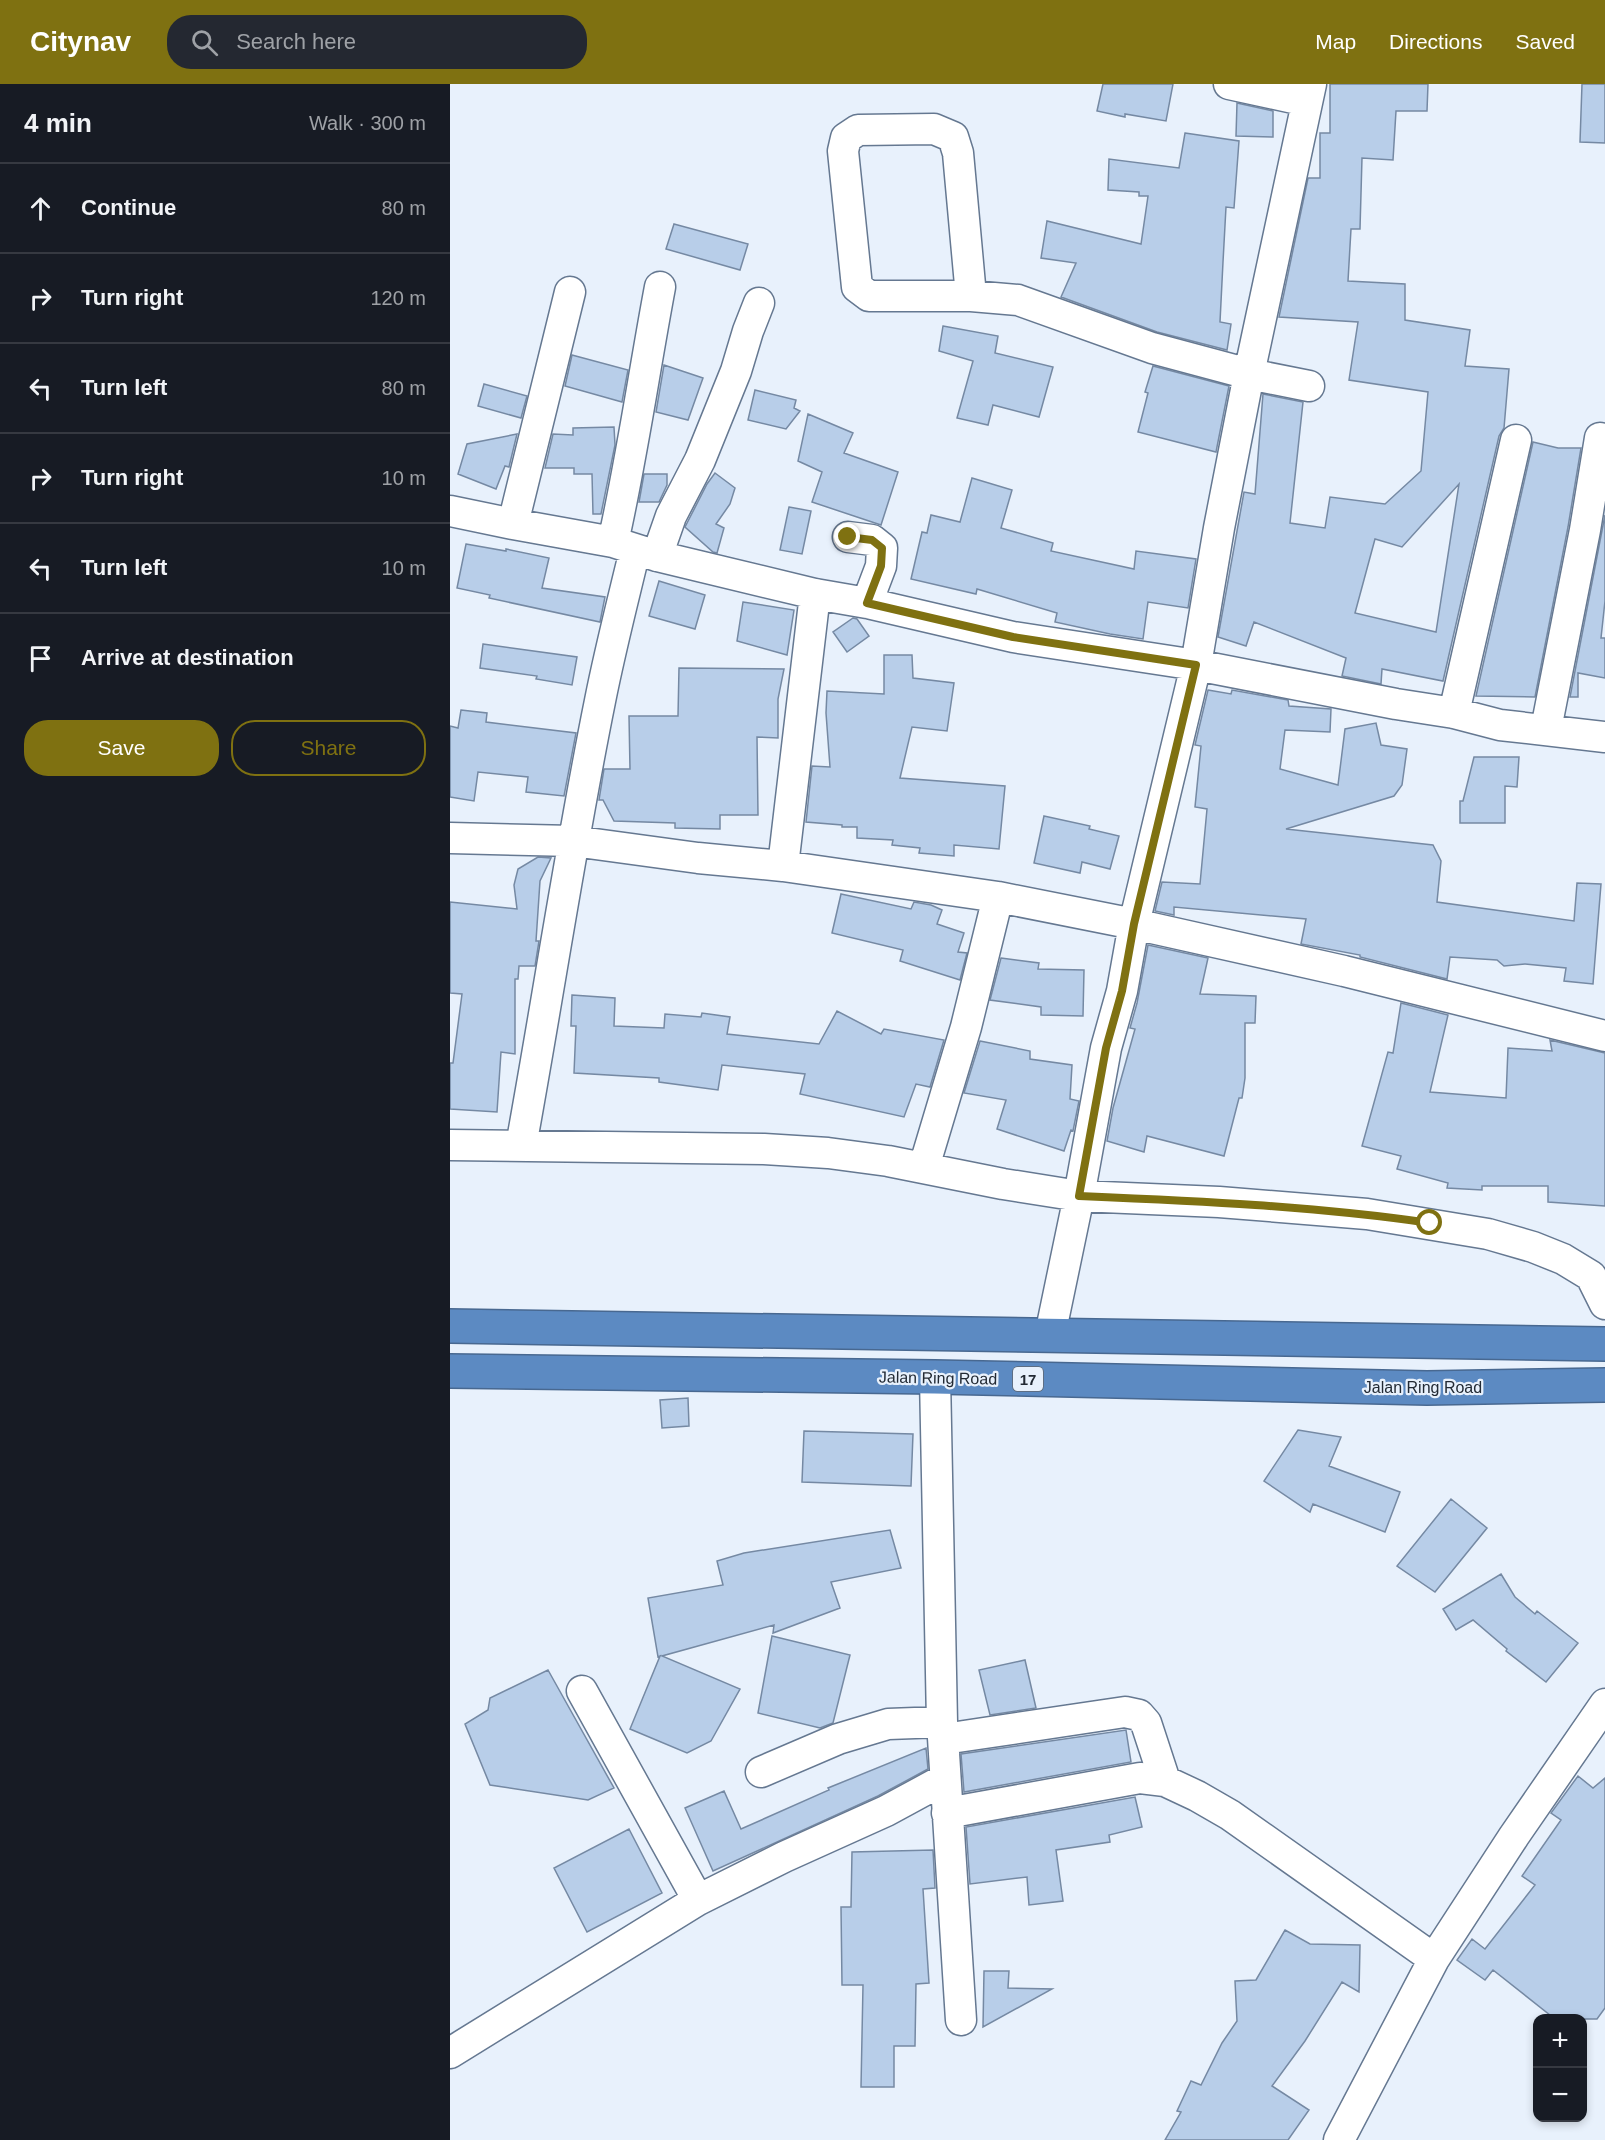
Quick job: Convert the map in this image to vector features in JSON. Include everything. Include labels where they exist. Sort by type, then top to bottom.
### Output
[{"type":"highway","points":[[450,1326],[1605,1344]]},
{"type":"highway","name":"Jalan Ring Road","points":[[450,1371],[935,1377],[1427,1388],[1605,1385]]},
{"type":"street","points":[[1050,1335],[1079,1196],[1104,1058],[1122,991],[1134,924],[1196,665],[1249,374],[1309,93],[1229,84]]},
{"type":"street","points":[[971,296],[958,153],[953,137],[934,129],[858,130],[846,138],[843,151],[857,287],[869,296],[971,296],[1018,300],[1152,348],[1249,374],[1309,386]]},
{"type":"street","points":[[521,1146],[573,841],[600,699],[635,549],[625,488],[629,453],[660,288]]},
{"type":"street","points":[[513,524],[570,292]]},
{"type":"street","points":[[635,549],[671,516],[700,460],[736,371],[759,303]]},
{"type":"street","points":[[1546,729],[1585,530],[1600,438]]},
{"type":"street","points":[[1454,713],[1516,440]]},
{"type":"street","points":[[450,511],[635,549],[815,594],[867,603],[1013,637],[1196,665],[1454,713],[1500,725],[1605,737]]},
{"type":"street","points":[[848,537],[872,540],[882,548],[881,566],[867,603]]},
{"type":"street","points":[[783,866],[815,594]]},
{"type":"street","points":[[450,838],[573,841],[698,858],[783,866],[998,897],[1134,924],[1344,971],[1605,1036]]},
{"type":"street","points":[[924,1167],[966,1027],[998,897]]},
{"type":"street","points":[[450,1145],[764,1149],[828,1153],[924,1167],[1003,1184],[1079,1196],[1220,1202],[1367,1214],[1488,1234],[1533,1247],[1563,1259],[1592,1276],[1605,1304]]},
{"type":"street","points":[[935,1377],[943,1730],[961,2020]]},
{"type":"street","points":[[582,1691],[698,1900]]},
{"type":"street","points":[[1339,2140],[1434,1959],[1514,1836],[1605,1704]]},
{"type":"street","points":[[761,1772],[838,1739],[888,1724],[943,1730],[1125,1712],[1139,1715],[1146,1723],[1165,1781]]},
{"type":"street","points":[[947,1812],[1140,1778],[1165,1781],[1230,1815],[1434,1959]]},
{"type":"street","points":[[450,2053],[698,1900],[784,1857],[886,1811],[945,1779]]},
{"type":"building","points":[[1103,84],[1173,84],[1166,121],[1125,114],[1125,117],[1097,111]]},
{"type":"building","points":[[1330,84],[1428,84],[1427,111],[1396,111],[1393,160],[1362,158],[1360,229],[1351,229],[1348,281],[1405,284],[1405,320],[1470,330],[1465,366],[1509,369],[1504,428],[1499,436],[1443,681],[1382,669],[1381,684],[1342,676],[1346,658],[1254,622],[1246,646],[1218,637],[1244,492],[1255,494],[1263,394],[1303,402],[1290,523],[1325,528],[1330,497],[1385,504],[1421,471],[1428,392],[1349,380],[1358,322],[1279,317],[1308,178],[1320,178],[1320,133],[1330,133]],"holes":[[[1459,484],[1436,632],[1355,613],[1375,539],[1402,547]]]},
{"type":"building","points":[[1582,84],[1605,84],[1605,143],[1580,142]]},
{"type":"building","points":[[1237,103],[1273,111],[1273,137],[1236,136]]},
{"type":"building","points":[[1185,133],[1239,141],[1234,208],[1226,207],[1220,322],[1231,324],[1227,350],[1157,332],[1061,297],[1076,263],[1041,258],[1047,221],[1141,244],[1148,196],[1139,196],[1139,192],[1108,190],[1109,159],[1179,168]]},
{"type":"building","points":[[674,224],[748,244],[740,270],[666,249]]},
{"type":"building","points":[[943,326],[998,336],[995,353],[1053,367],[1039,417],[993,405],[988,425],[957,418],[973,361],[939,351]]},
{"type":"building","points":[[572,355],[628,370],[622,402],[565,386]]},
{"type":"building","points":[[664,365],[703,378],[688,420],[656,412]]},
{"type":"building","points":[[1153,366],[1229,386],[1216,452],[1138,432],[1148,393],[1145,392]]},
{"type":"building","points":[[484,384],[527,396],[521,418],[478,406]]},
{"type":"building","points":[[755,390],[796,400],[794,408],[800,411],[786,429],[748,420]]},
{"type":"building","points":[[808,414],[853,433],[844,453],[898,472],[881,525],[812,502],[822,472],[798,461]]},
{"type":"building","points":[[614,427],[615,445],[601,514],[593,514],[592,474],[574,474],[574,468],[545,468],[553,434],[573,435],[573,428]]},
{"type":"building","points":[[517,434],[509,467],[505,466],[496,489],[458,474],[467,444]]},
{"type":"building","points":[[1533,442],[1558,448],[1581,448],[1535,697],[1476,696]]},
{"type":"building","points":[[715,473],[735,488],[730,504],[716,524],[724,528],[717,553],[685,527]]},
{"type":"building","points":[[644,474],[667,474],[667,485],[659,502],[639,502]]},
{"type":"building","points":[[972,478],[1012,490],[1001,528],[1053,543],[1051,551],[1134,569],[1136,551],[1196,559],[1188,608],[1148,602],[1143,639],[1055,622],[1057,613],[977,589],[976,594],[911,579],[922,532],[927,533],[931,515],[960,522]]},
{"type":"building","points":[[789,507],[811,511],[802,554],[780,550]]},
{"type":"building","points":[[1605,515],[1605,601],[1601,638],[1605,638],[1605,678],[1578,673],[1578,697],[1570,697]]},
{"type":"building","points":[[466,544],[549,558],[542,588],[605,597],[600,622],[489,598],[490,595],[457,588]]},
{"type":"building","points":[[659,581],[705,595],[695,629],[649,616]]},
{"type":"building","points":[[743,602],[794,610],[787,655],[737,641]]},
{"type":"building","points":[[853,618],[857,619],[869,636],[847,652],[833,632]]},
{"type":"building","points":[[483,644],[577,657],[572,685],[536,679],[537,676],[480,668]]},
{"type":"building","points":[[884,655],[912,655],[913,678],[954,683],[947,731],[912,727],[900,778],[1005,786],[999,849],[954,845],[954,856],[919,853],[920,848],[892,845],[893,840],[857,838],[857,827],[806,822],[812,766],[830,767],[826,713],[827,691],[884,694]]},
{"type":"building","points":[[679,668],[784,669],[778,699],[778,738],[757,737],[758,815],[720,815],[720,829],[675,828],[675,823],[614,821],[603,800],[599,800],[604,769],[630,769],[629,716],[678,716]]},
{"type":"building","points":[[1208,690],[1231,694],[1232,690],[1288,700],[1289,706],[1331,709],[1330,732],[1285,730],[1280,769],[1338,785],[1345,729],[1376,723],[1381,745],[1407,749],[1402,785],[1394,796],[1286,829],[1433,845],[1441,861],[1437,902],[1574,921],[1577,883],[1601,884],[1593,984],[1564,981],[1566,968],[1525,964],[1504,966],[1497,960],[1450,957],[1447,979],[1360,957],[1360,955],[1301,944],[1306,919],[1174,907],[1174,915],[1155,911],[1162,882],[1200,884],[1207,809],[1195,807],[1201,746],[1195,745]]},
{"type":"building","points":[[461,710],[487,713],[486,722],[576,733],[564,796],[526,792],[528,777],[478,772],[474,801],[450,797],[450,726],[458,728]]},
{"type":"building","points":[[1474,757],[1519,757],[1517,787],[1505,786],[1505,823],[1460,823],[1460,801],[1463,801]]},
{"type":"building","points":[[1044,816],[1090,826],[1089,829],[1119,836],[1110,869],[1082,862],[1080,873],[1034,863]]},
{"type":"building","points":[[538,857],[551,858],[540,881],[536,941],[539,941],[535,966],[519,966],[518,979],[515,979],[515,1054],[501,1052],[497,1112],[450,1109],[450,1063],[453,1063],[462,994],[450,993],[450,902],[517,909],[514,885],[518,869]]},
{"type":"building","points":[[841,894],[911,909],[914,902],[942,910],[937,924],[964,933],[958,952],[967,953],[960,980],[900,961],[903,950],[832,933]]},
{"type":"building","points":[[1148,945],[1208,958],[1200,994],[1256,996],[1255,1023],[1245,1023],[1245,1078],[1242,1098],[1239,1098],[1224,1156],[1147,1136],[1144,1152],[1107,1141],[1113,1108],[1135,1029],[1130,1028]]},
{"type":"building","points":[[1001,958],[1039,963],[1038,969],[1084,970],[1083,1016],[1041,1015],[1041,1007],[990,1000]]},
{"type":"building","points":[[572,995],[615,998],[614,1026],[664,1028],[665,1014],[701,1017],[702,1013],[730,1017],[727,1034],[819,1044],[837,1011],[881,1034],[884,1029],[944,1040],[930,1087],[916,1084],[904,1117],[800,1094],[805,1074],[722,1065],[718,1090],[659,1082],[659,1078],[574,1073],[576,1026],[571,1026]]},
{"type":"building","points":[[1401,1003],[1448,1015],[1430,1092],[1506,1098],[1508,1048],[1552,1051],[1550,1040],[1605,1053],[1605,1206],[1548,1202],[1548,1186],[1482,1186],[1482,1190],[1447,1188],[1448,1183],[1397,1169],[1401,1156],[1362,1146],[1388,1052],[1393,1053]]},
{"type":"building","points":[[980,1041],[1030,1051],[1030,1059],[1072,1065],[1070,1099],[1079,1101],[1073,1131],[1071,1130],[1064,1151],[997,1129],[1006,1100],[964,1093]]},
{"type":"building","points":[[688,1398],[689,1426],[662,1428],[660,1400]]},
{"type":"building","points":[[1298,1430],[1341,1437],[1329,1466],[1400,1492],[1385,1532],[1313,1504],[1310,1512],[1264,1481]]},
{"type":"building","points":[[804,1431],[913,1434],[911,1486],[802,1482]]},
{"type":"building","points":[[1451,1499],[1487,1528],[1435,1592],[1397,1566]]},
{"type":"building","points":[[890,1530],[901,1568],[831,1582],[840,1608],[773,1633],[774,1625],[662,1656],[740,1689],[711,1741],[687,1753],[630,1729],[660,1656],[658,1657],[648,1598],[723,1585],[717,1561],[744,1553]]},
{"type":"building","points":[[1501,1574],[1515,1597],[1535,1614],[1537,1611],[1578,1643],[1546,1682],[1506,1651],[1507,1649],[1473,1620],[1456,1630],[1443,1609]]},
{"type":"building","points":[[772,1636],[850,1655],[833,1723],[820,1728],[758,1713]]},
{"type":"building","points":[[1025,1660],[1036,1708],[990,1715],[979,1670]]},
{"type":"building","points":[[548,1670],[614,1788],[588,1800],[490,1785],[465,1724],[488,1710],[490,1698]]},
{"type":"building","points":[[1126,1730],[1131,1762],[964,1792],[961,1754]]},
{"type":"building","points":[[926,1748],[928,1769],[878,1796],[713,1871],[685,1808],[724,1791],[741,1829],[829,1790],[828,1788]]},
{"type":"building","points":[[1578,1776],[1593,1788],[1605,1778],[1605,2008],[1597,2019],[1587,2019],[1587,2014],[1549,2014],[1493,1970],[1485,1980],[1457,1960],[1472,1939],[1485,1949],[1535,1885],[1522,1876],[1561,1820],[1551,1813]]},
{"type":"building","points":[[1135,1797],[1142,1827],[1109,1835],[1110,1842],[1056,1850],[1063,1901],[1029,1905],[1027,1877],[970,1884],[966,1827]]},
{"type":"building","points":[[629,1829],[662,1893],[587,1932],[554,1868]]},
{"type":"building","points":[[933,1850],[935,1888],[923,1889],[929,1983],[916,1984],[915,2046],[894,2046],[894,2087],[861,2087],[863,1985],[842,1985],[841,1907],[851,1907],[852,1852]]},
{"type":"building","points":[[1285,1930],[1310,1944],[1360,1945],[1359,1992],[1342,1982],[1305,2041],[1272,2086],[1309,2110],[1288,2140],[1165,2140],[1181,2112],[1177,2111],[1191,2081],[1201,2085],[1222,2043],[1237,2021],[1235,1981],[1256,1980]]},
{"type":"building","points":[[984,1971],[1009,1971],[1008,1988],[1052,1989],[983,2027]]},
{"type":"route","points":[[848,537],[872,540],[882,548],[881,566],[867,603],[1013,637],[1196,665],[1134,924],[1122,991],[1106,1048],[1079,1196],[1220,1202],[1367,1214],[1430,1223]]}]
